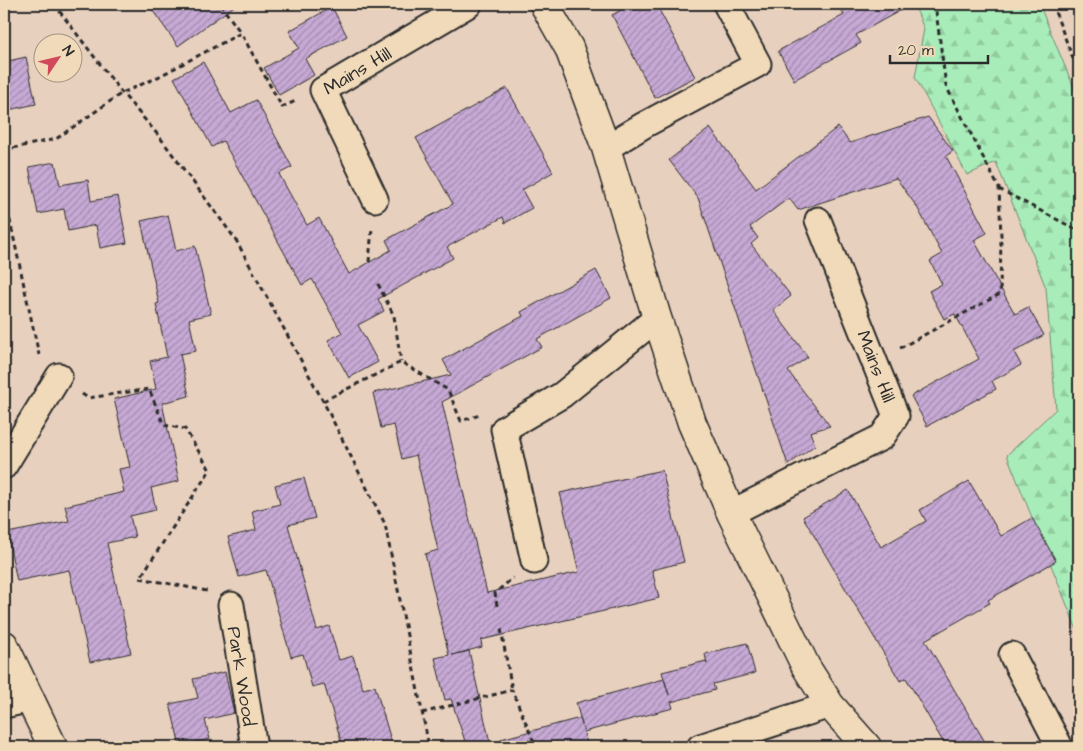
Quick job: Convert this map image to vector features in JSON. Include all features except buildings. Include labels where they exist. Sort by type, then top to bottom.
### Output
[{"type":"street","name":"Mains Hill","points":[[375,199],[322,90],[469,4]]},
{"type":"street","points":[[544,4],[569,48],[606,148],[657,318],[692,423],[731,513],[806,667],[830,704],[867,747]]},
{"type":"street","points":[[606,148],[644,125],[758,64],[726,4]]},
{"type":"street","name":"Mains Hill","points":[[731,513],[882,437],[896,416],[818,220]]},
{"type":"street","points":[[534,561],[504,429],[562,395],[657,318]]},
{"type":"street","points":[[4,466],[59,376]]},
{"type":"street","name":"Park Wood","points":[[231,605],[254,747]]},
{"type":"street","points":[[4,645],[53,747]]},
{"type":"street","points":[[1012,655],[1060,747]]},
{"type":"street","points":[[4,705],[31,699]]},
{"type":"street","points":[[700,747],[830,704]]},
{"type":"path","points":[[54,4],[122,92],[159,136],[236,240],[385,524],[429,747]]},
{"type":"path","points":[[220,4],[241,33],[282,107],[322,90]]},
{"type":"path","points":[[1052,4],[1079,74]]},
{"type":"path","points":[[875,361],[1000,294],[1001,236],[999,188],[946,86],[936,5]]},
{"type":"path","points":[[4,150],[56,139],[122,92],[154,79],[241,33]]},
{"type":"path","points":[[999,188],[1079,231]]},
{"type":"path","points":[[4,192],[5,204],[41,362],[88,398],[149,389],[164,425],[185,429],[210,470],[140,578],[214,593],[231,605]]},
{"type":"path","points":[[370,262],[375,199]]},
{"type":"path","points":[[378,284],[394,316],[401,362]]},
{"type":"path","points":[[322,401],[401,362]]},
{"type":"path","points":[[401,362],[448,390],[461,421],[496,410],[504,429]]},
{"type":"path","points":[[501,629],[512,690],[536,747]]},
{"type":"path","points":[[422,713],[512,690]]},
{"type":"green space","points":[[914,4],[1039,4],[1079,100],[1079,635],[1007,455],[1056,409],[1046,288],[996,162],[967,175],[915,77],[924,29]]}]
